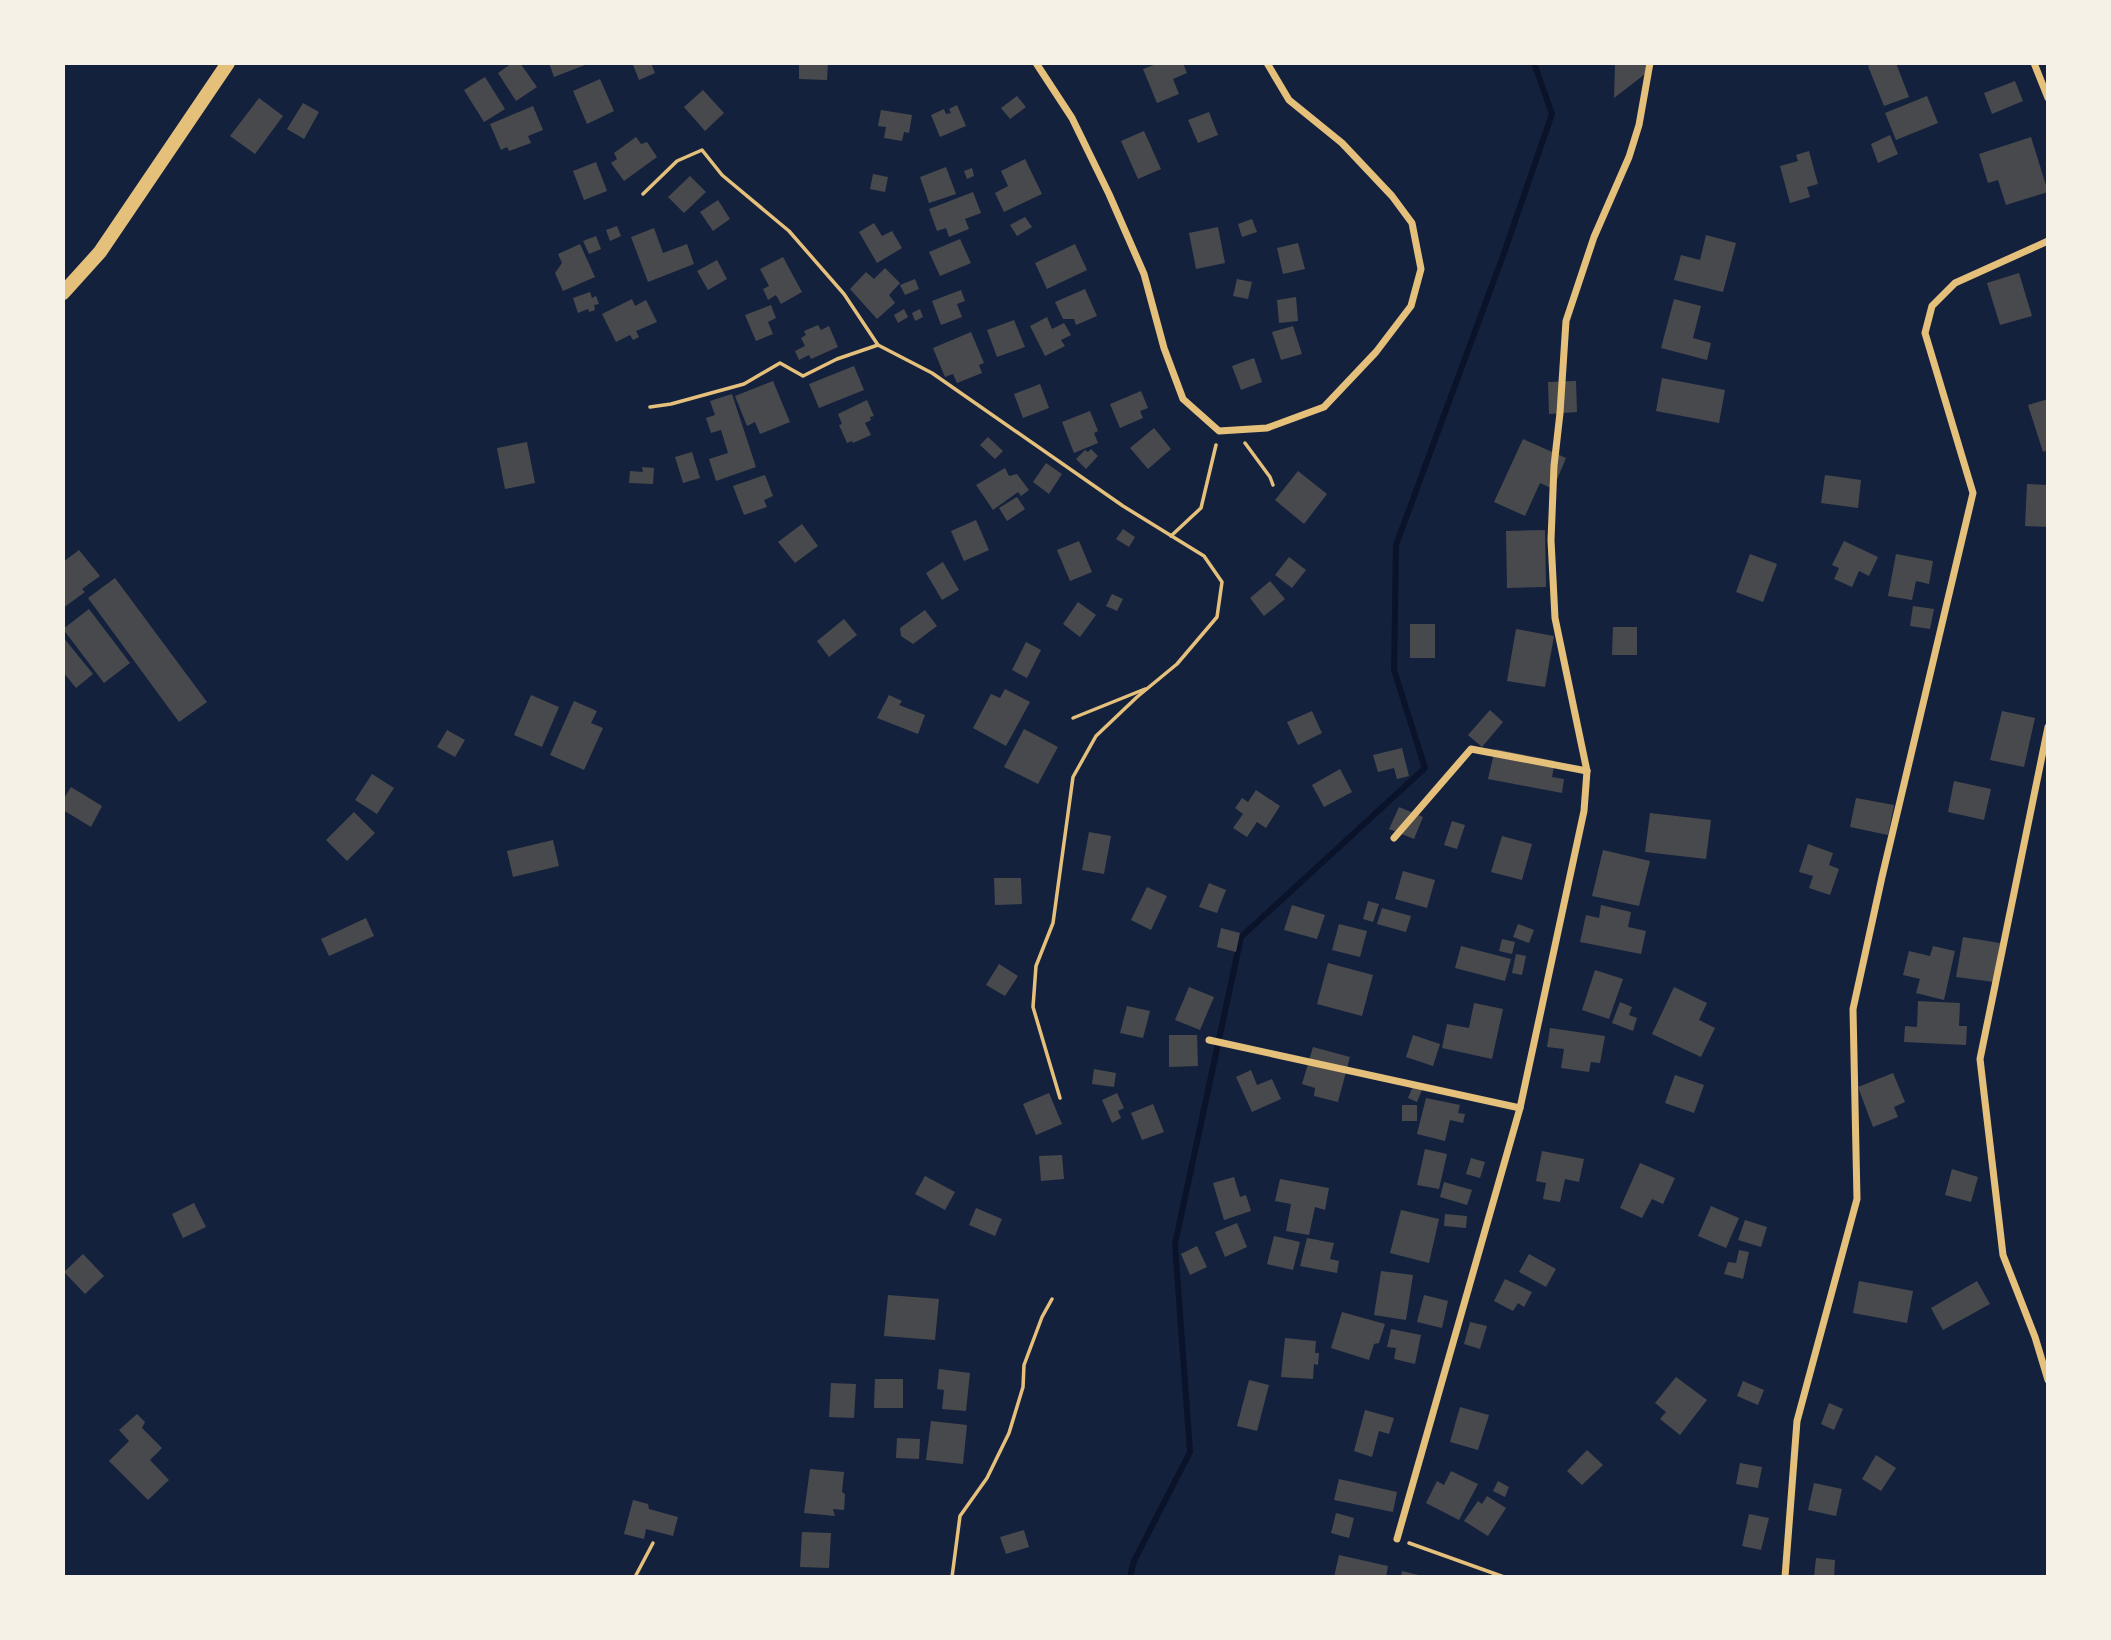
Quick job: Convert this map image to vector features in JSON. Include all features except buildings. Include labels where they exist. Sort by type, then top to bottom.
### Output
[{"type":"main road","points":[[63,293],[100,252],[228,63]]},
{"type":"street","points":[[1036,63],[1072,118],[1110,194],[1144,274],[1164,348],[1183,399],[1219,431],[1267,428],[1324,407],[1376,352],[1411,306],[1421,269],[1412,223],[1392,196],[1342,142],[1289,100],[1267,63]]},
{"type":"street","points":[[1397,1539],[1520,1108],[1584,811],[1587,771],[1555,618],[1551,540],[1566,321],[1594,237],[1633,146],[1650,63]]},
{"type":"street","points":[[2034,63],[2048,98]]},
{"type":"street","points":[[1785,1577],[1797,1421],[1857,1199],[1853,1009],[1973,493],[1925,332],[1931,306],[1955,283],[2048,242]]},
{"type":"street","points":[[2048,727],[1980,1059],[2003,1255],[2035,1337],[2048,1380]]},
{"type":"street","points":[[1394,838],[1471,749],[1587,771]]},
{"type":"street","points":[[1209,1040],[1520,1108]]},
{"type":"path","points":[[643,194],[677,161],[702,150],[722,175],[789,232],[844,294],[878,345],[932,373],[1123,506],[1204,556],[1222,582],[1217,617],[1177,664],[1096,736],[1073,777],[1053,923],[1036,966],[1033,1007],[1060,1098]]},
{"type":"path","points":[[650,407],[744,384],[780,363],[803,376],[837,359],[878,345]]},
{"type":"path","points":[[1236,430],[1273,485]]},
{"type":"path","points":[[1171,536],[1202,508],[1219,431]]},
{"type":"path","points":[[1073,718],[1150,687]]},
{"type":"path","points":[[952,1577],[960,1516],[987,1478],[1009,1433],[1023,1387],[1024,1365],[1042,1317],[1052,1299]]},
{"type":"path","points":[[1397,1539],[1504,1577]]},
{"type":"path","points":[[635,1577],[653,1543]]},
{"type":"waterway","points":[[1130,1577],[1134,1561],[1190,1452],[1175,1244],[1241,937],[1425,768],[1394,670],[1396,545],[1504,253],[1552,114],[1534,63]]}]
